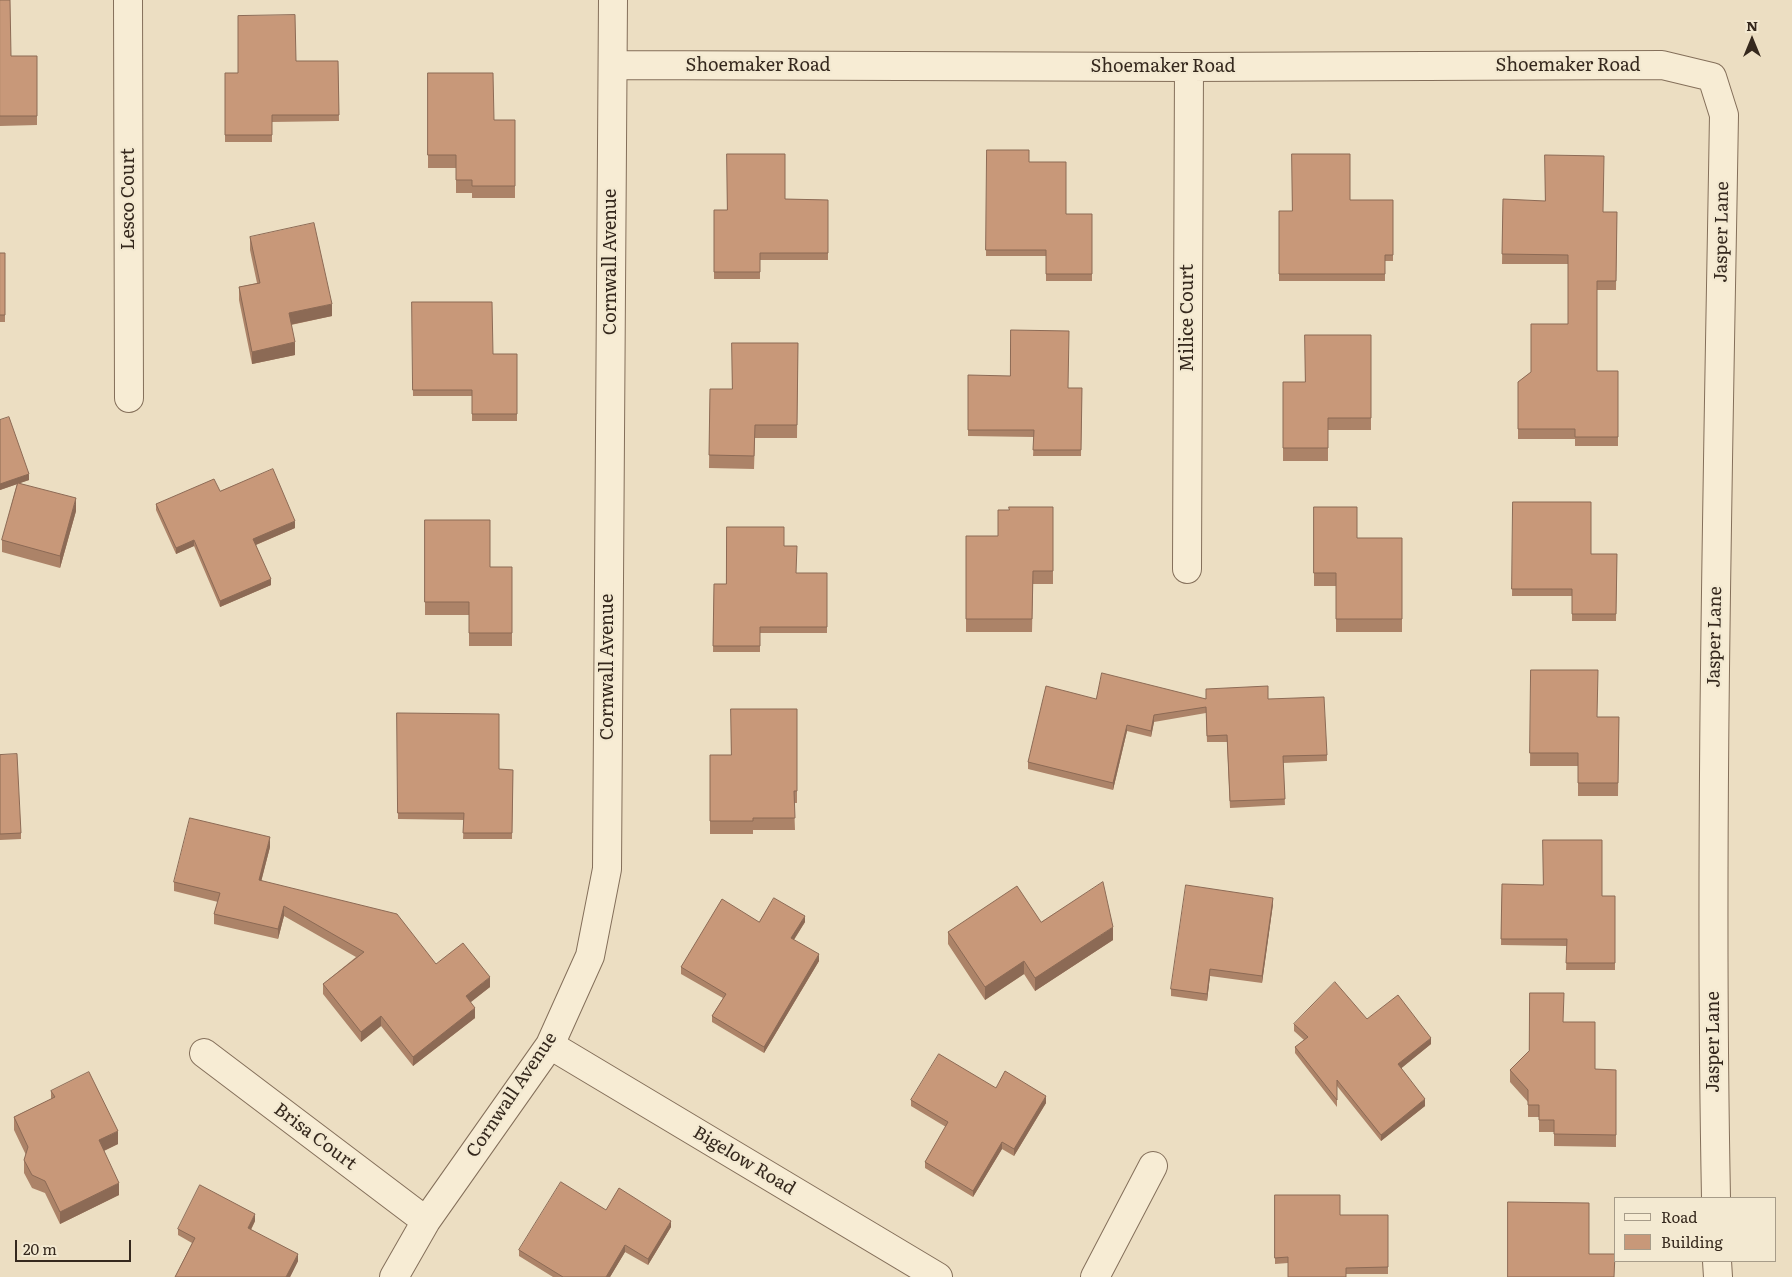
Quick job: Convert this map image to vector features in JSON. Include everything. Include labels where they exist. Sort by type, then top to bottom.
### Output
[{"type":"street","name":"Lesco Court","points":[[128,0],[129,398]]},
{"type":"street","name":"Cornwall Avenue","points":[[394,1277],[426,1220],[550,1045],[590,956],[607,869],[613,0]]},
{"type":"street","name":"Shoemaker Road","points":[[612,66],[1662,66],[1712,76]]},
{"type":"street","name":"Milice Court","points":[[1187,569],[1189,67]]},
{"type":"street","name":"Jasper Lane","points":[[1712,76],[1724,115],[1713,766],[1713,1068],[1716,1197]]},
{"type":"street","name":"Bigelow Road","points":[[550,1045],[938,1277]]},
{"type":"street","name":"Brisa Court","points":[[204,1053],[426,1220]]},
{"type":"street","points":[[1095,1277],[1153,1166]]},
{"type":"street","points":[[1717,1262],[1718,1277]]},
{"type":"building","points":[[0,0],[10,0],[11,56],[37,56],[37,116],[0,116]]},
{"type":"building","points":[[295,15],[296,61],[338,61],[339,115],[272,115],[272,135],[225,135],[225,73],[238,73],[238,16]]},
{"type":"building","points":[[428,73],[493,73],[494,120],[515,120],[515,186],[472,186],[472,180],[456,180],[456,155],[428,155]]},
{"type":"building","points":[[987,150],[1029,150],[1029,162],[1066,162],[1066,214],[1092,214],[1092,274],[1046,274],[1046,250],[986,250]]},
{"type":"building","points":[[727,154],[785,154],[785,199],[828,200],[828,253],[760,253],[760,272],[714,272],[714,210],[727,210]]},
{"type":"building","points":[[1292,154],[1350,154],[1350,200],[1393,200],[1393,255],[1385,255],[1385,274],[1279,274],[1279,211],[1292,211]]},
{"type":"building","points":[[1545,155],[1604,156],[1603,212],[1617,212],[1616,281],[1597,281],[1597,371],[1618,371],[1618,437],[1575,437],[1575,429],[1518,429],[1518,382],[1531,372],[1531,324],[1568,324],[1568,255],[1502,254],[1503,199],[1545,201]]},
{"type":"building","points":[[314,223],[332,304],[289,313],[295,342],[252,352],[239,287],[260,283],[250,237]]},
{"type":"building","points":[[0,253],[5,253],[5,315],[0,315]]},
{"type":"building","points":[[412,302],[492,302],[493,354],[517,354],[517,414],[472,414],[472,390],[413,390]]},
{"type":"building","points":[[1011,330],[1069,331],[1068,388],[1082,388],[1081,450],[1033,450],[1034,430],[968,430],[968,375],[1010,376]]},
{"type":"building","points":[[1305,335],[1371,335],[1371,418],[1328,418],[1328,448],[1283,448],[1283,382],[1305,382]]},
{"type":"building","points":[[732,343],[798,343],[797,425],[755,425],[754,456],[709,455],[710,389],[732,389]]},
{"type":"building","points":[[9,417],[29,474],[0,484],[0,420]]},
{"type":"building","points":[[273,469],[295,521],[253,539],[271,579],[220,601],[194,540],[176,548],[156,504],[214,479],[220,491]]},
{"type":"building","points":[[18,483],[76,498],[60,556],[2,540]]},
{"type":"building","points":[[1513,502],[1591,502],[1591,554],[1617,554],[1616,614],[1572,614],[1572,589],[1512,589]]},
{"type":"building","points":[[1009,507],[1053,507],[1053,571],[1033,571],[1032,619],[966,619],[966,536],[998,536],[998,510],[1009,510]]},
{"type":"building","points":[[1314,507],[1357,507],[1357,538],[1402,538],[1402,619],[1336,619],[1336,573],[1314,573]]},
{"type":"building","points":[[425,520],[490,520],[490,567],[512,567],[512,633],[469,633],[469,602],[425,602]]},
{"type":"building","points":[[727,527],[784,527],[784,546],[797,546],[796,573],[827,573],[827,627],[760,627],[760,646],[713,646],[714,584],[726,584]]},
{"type":"building","points":[[1531,670],[1598,670],[1597,717],[1619,717],[1618,783],[1578,783],[1578,753],[1530,753]]},
{"type":"building","points":[[1102,673],[1206,699],[1206,689],[1268,686],[1268,699],[1324,697],[1327,755],[1283,756],[1285,799],[1230,801],[1227,735],[1207,736],[1206,707],[1154,715],[1151,731],[1127,725],[1113,783],[1028,762],[1046,686],[1096,699]]},
{"type":"building","points":[[731,709],[797,709],[797,791],[794,791],[795,818],[753,818],[753,821],[710,821],[710,755],[731,755]]},
{"type":"building","points":[[397,713],[499,714],[499,769],[513,770],[512,833],[463,833],[464,813],[398,813]]},
{"type":"building","points":[[17,754],[21,833],[0,834],[0,755]]},
{"type":"building","points":[[190,818],[270,837],[259,880],[397,914],[436,964],[463,943],[490,977],[466,996],[475,1008],[413,1057],[381,1016],[361,1032],[323,984],[364,952],[284,906],[278,929],[214,914],[220,893],[174,882]]},
{"type":"building","points":[[1543,840],[1602,840],[1602,896],[1615,896],[1615,963],[1566,963],[1567,939],[1501,939],[1502,884],[1543,885]]},
{"type":"building","points":[[1103,882],[1113,927],[1035,978],[1024,961],[985,987],[948,932],[1017,886],[1041,922]]},
{"type":"building","points":[[1186,885],[1273,898],[1262,976],[1210,969],[1207,994],[1171,989]]},
{"type":"building","points":[[774,898],[805,916],[791,938],[819,954],[764,1047],[712,1016],[726,994],[681,967],[722,899],[759,922]]},
{"type":"building","points":[[1335,982],[1367,1019],[1398,995],[1431,1038],[1398,1064],[1425,1099],[1381,1135],[1337,1080],[1337,1100],[1295,1047],[1308,1037],[1294,1024]]},
{"type":"building","points":[[1530,993],[1564,993],[1563,1022],[1595,1022],[1595,1069],[1616,1070],[1616,1135],[1554,1134],[1554,1120],[1539,1120],[1539,1105],[1528,1105],[1528,1090],[1510,1070],[1529,1051]]},
{"type":"building","points":[[939,1054],[996,1088],[1005,1071],[1046,1096],[1014,1149],[1002,1142],[973,1191],[925,1162],[948,1122],[911,1100]]},
{"type":"building","points":[[89,1072],[118,1131],[99,1140],[119,1183],[60,1212],[45,1181],[32,1175],[24,1160],[28,1147],[14,1117],[55,1097],[51,1091]]},
{"type":"building","points":[[561,1182],[606,1210],[619,1188],[671,1221],[648,1259],[625,1245],[606,1277],[563,1277],[519,1250]]},
{"type":"building","points":[[200,1185],[255,1214],[248,1228],[298,1254],[286,1277],[175,1277],[195,1238],[178,1229]]},
{"type":"building","points":[[1275,1195],[1340,1195],[1340,1215],[1388,1215],[1388,1267],[1346,1268],[1346,1277],[1288,1277],[1288,1257],[1275,1258]]},
{"type":"building","points":[[1508,1202],[1589,1203],[1589,1254],[1614,1254],[1614,1277],[1508,1277]]}]
